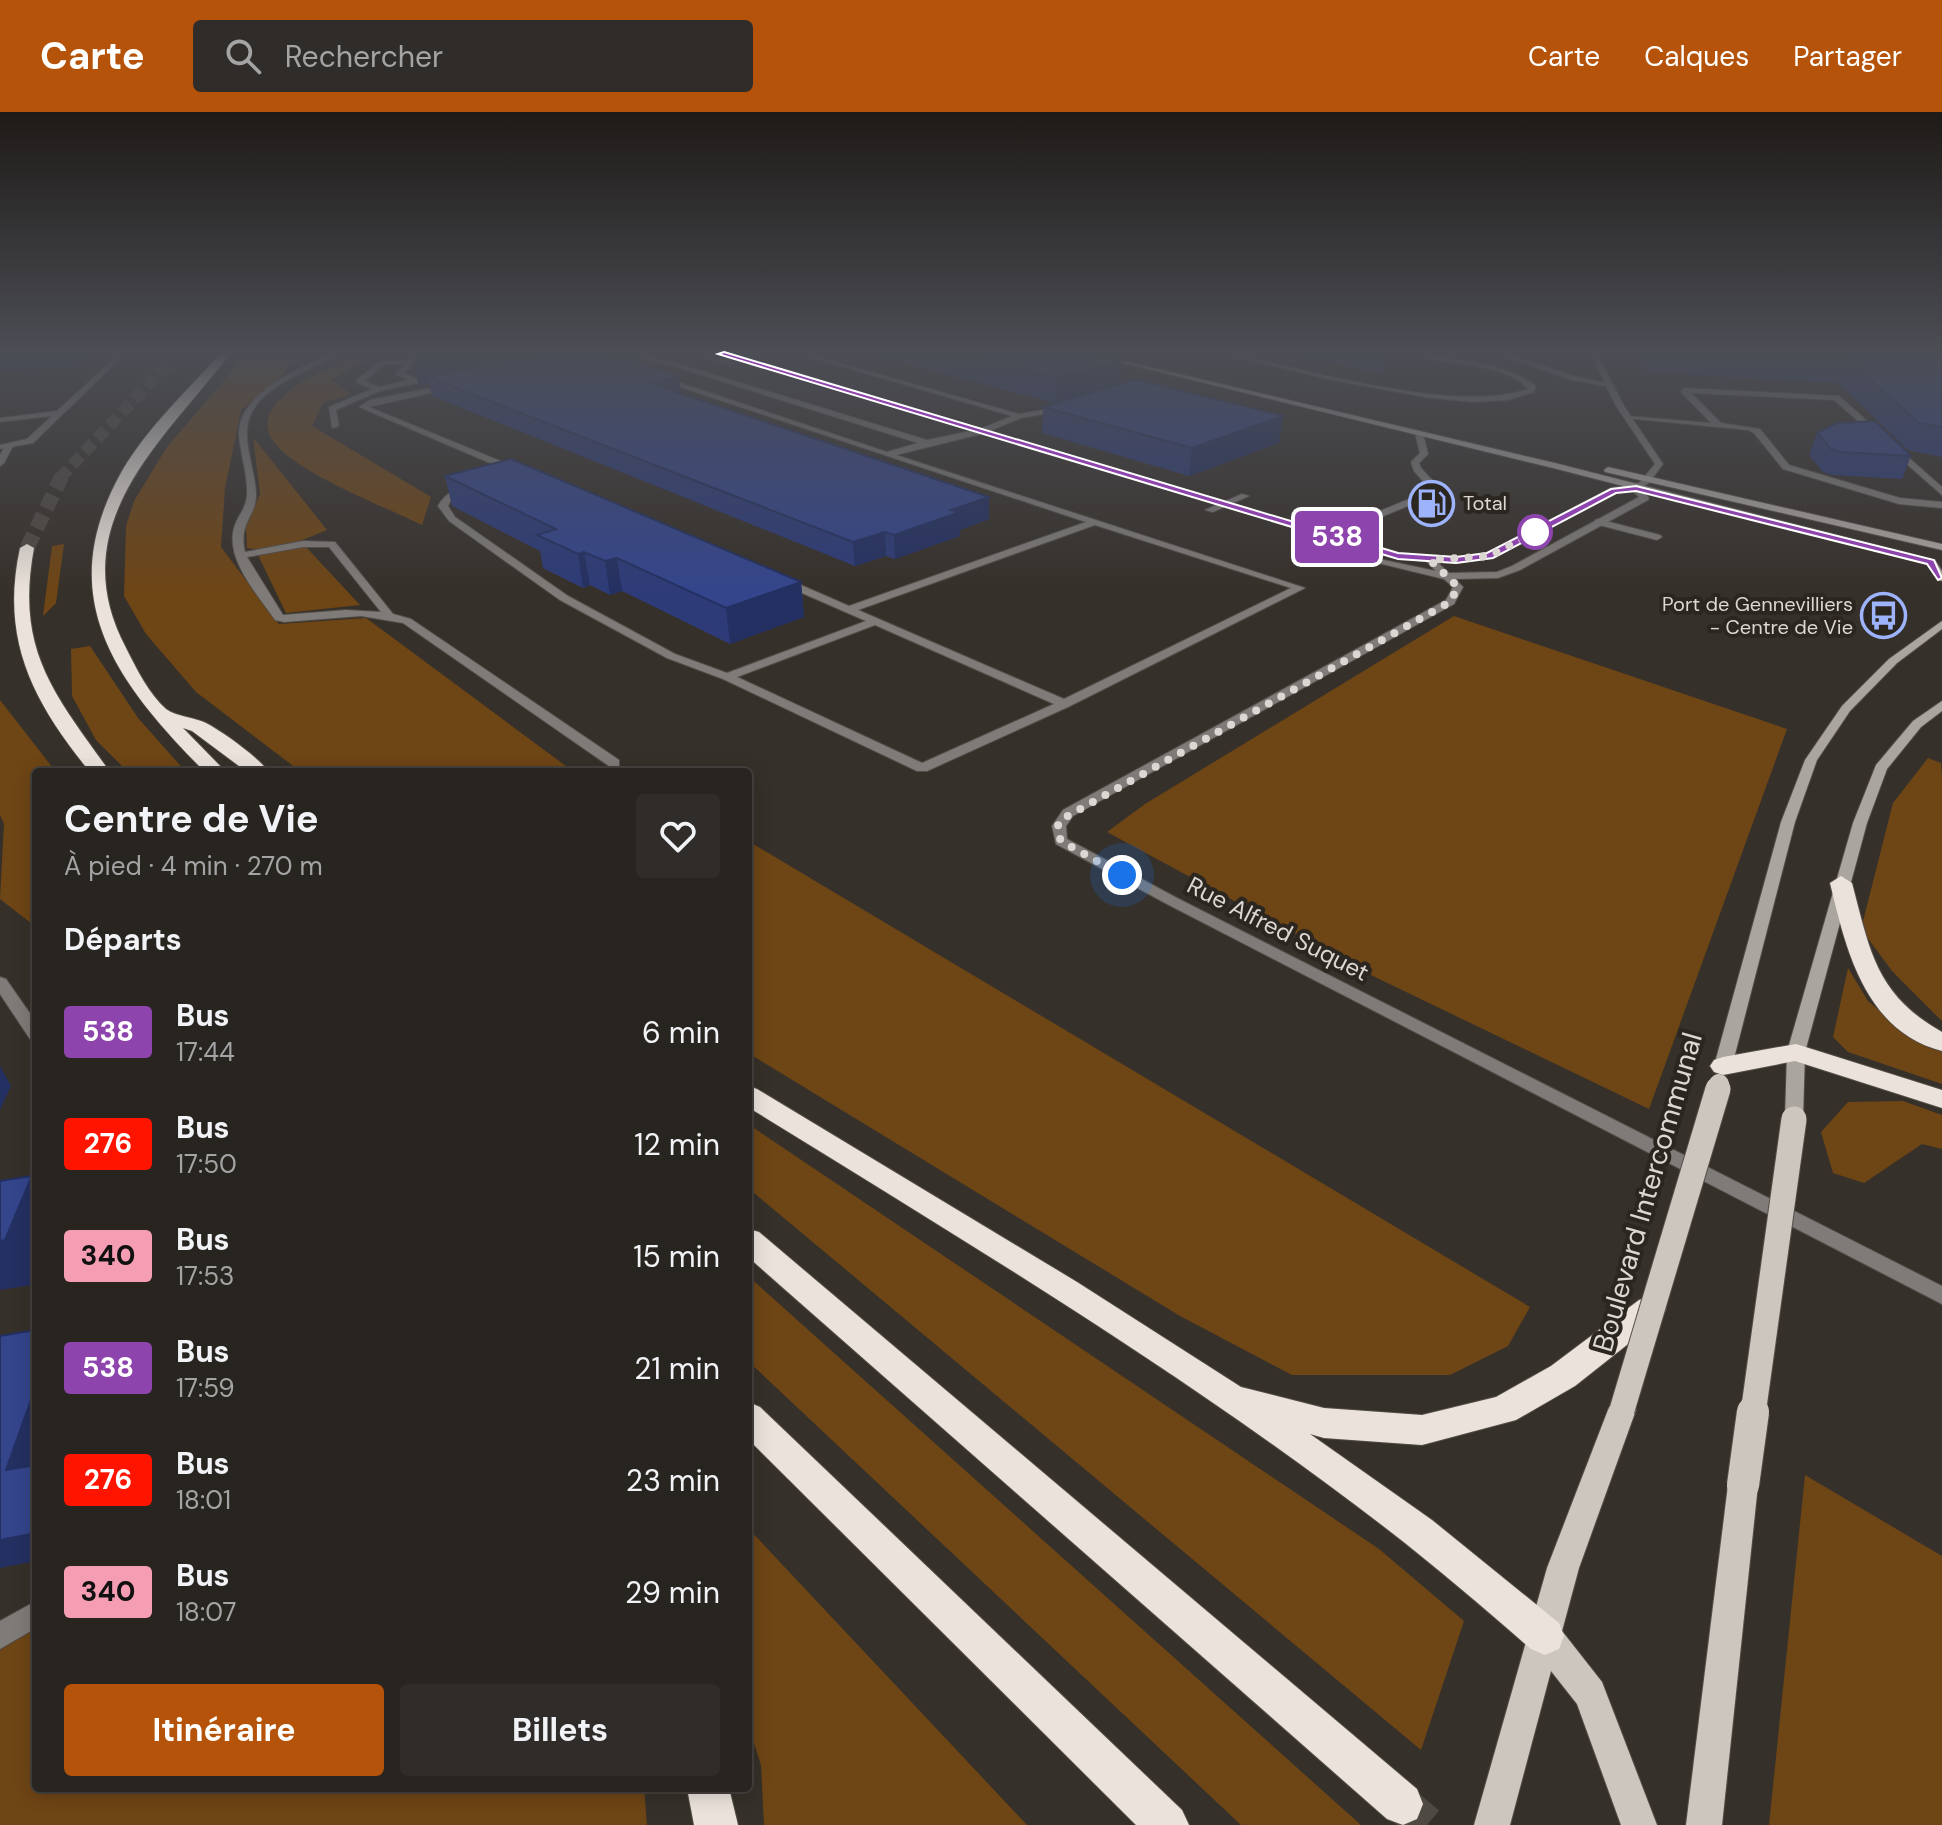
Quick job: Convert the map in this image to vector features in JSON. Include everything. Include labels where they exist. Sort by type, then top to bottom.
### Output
[{"type":"highway","points":[[160,434],[129,472],[102,531],[96,576],[102,617],[122,662],[160,713],[212,768]]},
{"type":"highway","points":[[27,548],[20,596],[26,643],[48,696],[81,750],[97,768]]},
{"type":"highway","points":[[160,713],[199,727],[254,768]]},
{"type":"highway","points":[[1841,883],[1859,951],[1885,1001],[1906,1021],[1942,1043]]},
{"type":"highway","points":[[1721,1075],[1796,1052],[1942,1099]]},
{"type":"highway","points":[[752,1097],[957,1222],[1222,1394],[1376,1499],[1545,1636]]},
{"type":"highway","points":[[752,1243],[1402,1804]]},
{"type":"highway","points":[[1222,1394],[1324,1423],[1422,1430],[1504,1410],[1563,1376],[1650,1309]]},
{"type":"highway","points":[[752,1421],[1167,1825]]},
{"type":"highway","points":[[709,1792],[716,1825]]},
{"type":"main road","points":[[1423,434],[1931,562],[1942,578]]},
{"type":"main road","points":[[1455,434],[1942,549]]},
{"type":"main road","points":[[1931,562],[1942,549]]},
{"type":"main road","name":"Boulevard Intercommunal","points":[[1492,1825],[1563,1568],[1622,1410],[1721,1075],[1788,822],[1811,760],[1846,709],[1893,661],[1942,624]]},
{"type":"main road","points":[[1705,1822],[1743,1485],[1794,1119],[1796,1052],[1841,883],[1881,768],[1917,724],[1942,705]]},
{"type":"main road","points":[[1545,1636],[1590,1694],[1639,1825]]},
{"type":"street","points":[[0,463],[4,447],[30,441],[38,434]]},
{"type":"street","points":[[244,434],[252,493],[250,510],[238,528],[237,541],[251,577],[279,618],[360,612],[388,614],[407,621],[614,763]]},
{"type":"street","points":[[427,434],[523,474],[508,478]]},
{"type":"street","points":[[478,485],[447,498],[443,506],[452,519],[564,598],[671,656],[727,677],[922,768],[1064,704],[1300,588],[824,434]]},
{"type":"street","points":[[898,434],[927,443]]},
{"type":"street","points":[[961,434],[1407,570],[1445,576],[1506,572],[1645,498],[1636,489]]},
{"type":"street","points":[[887,455],[974,434]]},
{"type":"street","points":[[992,434],[1398,556],[1430,560],[1489,556],[1614,490],[1636,489],[1651,480],[1659,464],[1639,434]]},
{"type":"street","points":[[1329,535],[1437,491],[1417,469],[1415,462],[1424,454],[1419,434]]},
{"type":"street","points":[[1759,434],[1786,467],[1899,501],[1942,505]]},
{"type":"street","points":[[1877,434],[1942,492]]},
{"type":"street","points":[[1930,480],[1942,481]]},
{"type":"street","points":[[1210,510],[1245,496]]},
{"type":"street","points":[[851,609],[1095,522]]},
{"type":"street","points":[[1598,522],[1657,537]]},
{"type":"street","points":[[243,555],[303,544],[332,544],[388,614]]},
{"type":"street","points":[[1430,560],[1445,576]]},
{"type":"street","name":"Rue Alfred Suquet","points":[[1445,576],[1458,587],[1450,602],[1068,813],[1059,821],[1057,831],[1061,841],[1942,1296]]},
{"type":"street","points":[[778,579],[1064,704]]},
{"type":"street","points":[[727,677],[876,621]]},
{"type":"street","points":[[0,982],[32,1029]]},
{"type":"street","points":[[0,1636],[32,1616]]},
{"type":"shaded area","points":[[178,434],[236,434],[225,488],[221,547],[279,624],[366,618],[569,768],[296,768],[196,692],[146,634],[124,596],[126,526],[134,501]]},
{"type":"shaded area","points":[[270,434],[325,434],[431,497],[422,525],[321,477],[273,441]]},
{"type":"shaded area","points":[[253,437],[327,530],[278,548],[247,548],[246,527],[260,494]]},
{"type":"shaded area","points":[[64,544],[56,603],[43,616],[52,546]]},
{"type":"shaded area","points":[[306,547],[360,605],[286,613],[258,555]]},
{"type":"shaded area","points":[[1454,616],[1787,729],[1649,1109],[1377,978],[1107,832],[1145,804]]},
{"type":"shaded area","points":[[90,646],[138,718],[182,768],[124,768],[96,740],[72,696],[71,649]]},
{"type":"shaded area","points":[[0,700],[53,768],[32,768],[32,924],[0,899],[4,824],[0,815]]},
{"type":"shaded area","points":[[1928,758],[1941,763],[1942,778],[1942,1021],[1892,971],[1861,929],[1893,803]]},
{"type":"shaded area","points":[[752,843],[1530,1307],[1508,1346],[1450,1375],[1292,1375],[1180,1316],[752,1055]]},
{"type":"shaded area","points":[[1848,968],[1868,1001],[1893,1022],[1942,1052],[1942,1084],[1848,1052],[1833,1037]]},
{"type":"shaded area","points":[[1903,1101],[1942,1115],[1942,1149],[1922,1144],[1864,1183],[1833,1173],[1821,1132],[1848,1102]]},
{"type":"shaded area","points":[[752,1127],[1379,1549],[1464,1621],[1421,1750],[752,1191]]},
{"type":"shaded area","points":[[752,1280],[1361,1825],[1241,1825],[752,1365]]},
{"type":"shaded area","points":[[1805,1475],[1942,1556],[1942,1825],[1769,1825]]},
{"type":"shaded area","points":[[752,1532],[1027,1825],[764,1825],[761,1765],[752,1737]]},
{"type":"shaded area","points":[[32,1631],[32,1792],[644,1792],[647,1825],[0,1825],[0,1650]]},
{"type":"building","points":[[575,434],[801,434],[989,497],[951,510],[960,512],[894,535],[885,532],[853,542]]},
{"type":"building","points":[[1141,434],[1232,434],[1192,448]]},
{"type":"building","points":[[1818,434],[1888,434],[1911,456],[1840,452],[1831,449]]},
{"type":"building","points":[[511,459],[801,582],[726,608],[617,558],[605,561],[584,552],[578,554],[537,535],[556,529],[445,476]]},
{"type":"building","points":[[32,1176],[5,1240],[0,1241],[0,1181]]},
{"type":"building","points":[[32,1331],[32,1397],[6,1470],[32,1466],[32,1534],[0,1540],[0,1336]]},
{"type":"tunnel","points":[[60,478],[102,434]]},
{"type":"tunnel","points":[[27,548],[62,476]]},
{"type":"tunnel","points":[[1402,1804],[1427,1825]]},
{"type":"bus line","name":"538","points":[[989,434],[1398,556],[1456,560],[1489,556],[1614,490],[1636,489],[1931,562],[1935,573],[1942,578]]},
{"type":"place","name":"Total","points":[[1432,503]]},
{"type":"place","name":"Port de Gennevilliers - Centre de Vie","points":[[1884,615]]},
{"type":"route","points":[[1122,875],[1061,841],[1057,831],[1059,821],[1068,813],[1450,602],[1458,587],[1430,560],[1489,556],[1545,527],[1535,532]]}]
